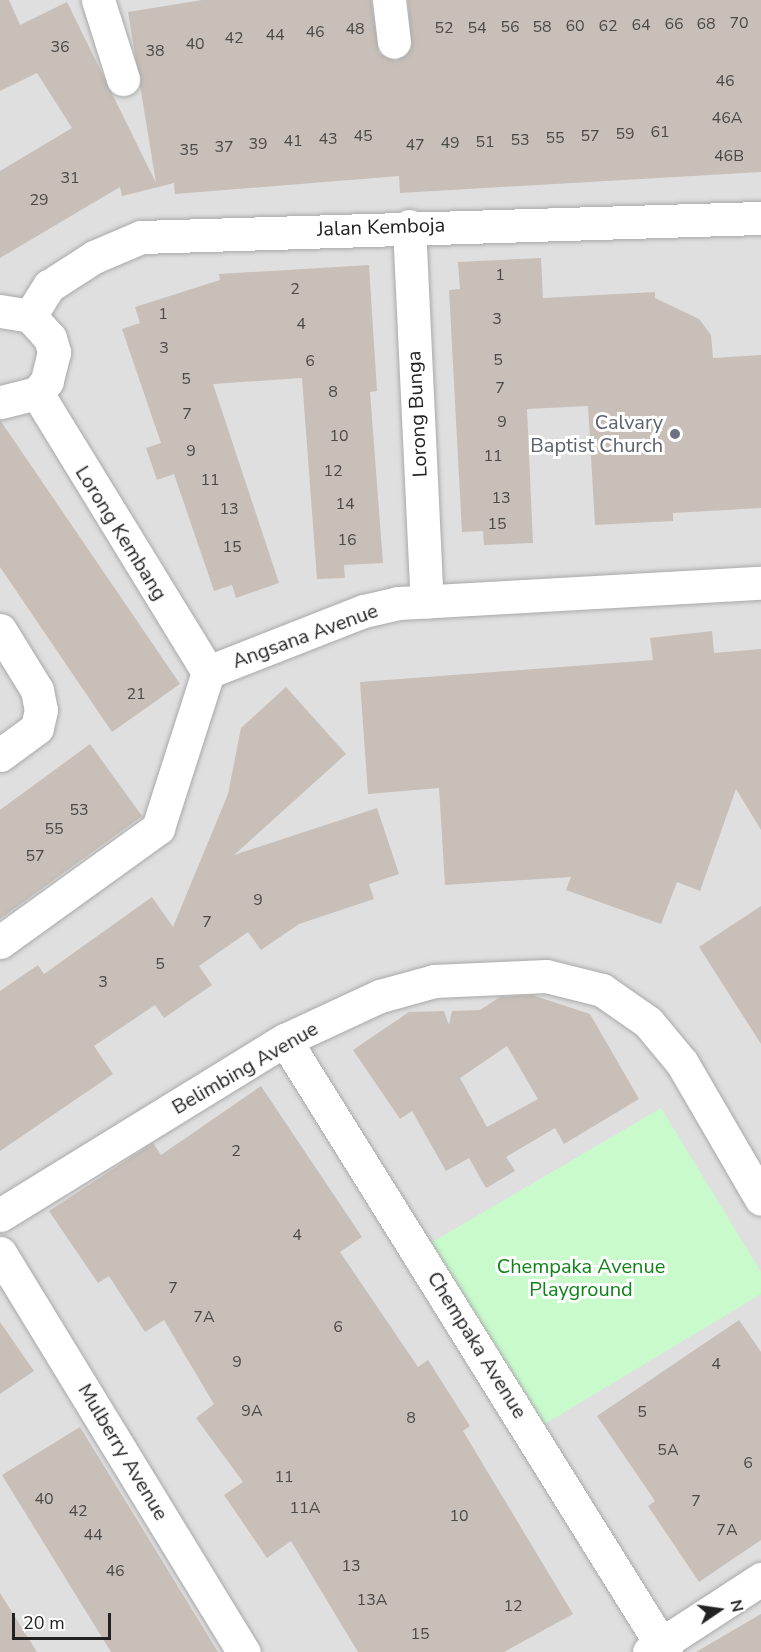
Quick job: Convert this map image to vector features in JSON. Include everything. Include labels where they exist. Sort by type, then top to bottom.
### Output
[{"type":"street","points":[[98,0],[123,79]]},
{"type":"street","points":[[389,0],[394,42]]},
{"type":"street","name":"Jalan Kemboja","points":[[15,313],[49,286],[94,256],[141,237],[409,226],[761,218]]},
{"type":"street","name":"Lorong Bunga","points":[[409,226],[427,602]]},
{"type":"street","points":[[0,402],[37,393],[47,381],[54,352],[50,338],[15,313]]},
{"type":"street","name":"Lorong Kembang","points":[[37,393],[208,672]]},
{"type":"street","name":"Angsana Avenue","points":[[0,942],[158,828],[208,672],[364,611],[427,602],[761,583]]},
{"type":"street","points":[[0,630],[37,690],[41,710],[37,728],[0,755]]},
{"type":"street","name":"Belimbing Avenue","points":[[0,1215],[285,1040],[380,996],[434,981],[546,976],[602,990],[648,1022],[675,1054],[761,1199]]},
{"type":"street","name":"Chempaka Avenue","points":[[285,1040],[659,1650]]},
{"type":"street","name":"Mulberry Avenue","points":[[0,1253],[244,1652]]},
{"type":"street","points":[[659,1650],[761,1579]]},
{"type":"shaded area","points":[[0,0],[761,0],[761,1652],[0,1652]]},
{"type":"green space","name":"Chempaka Avenue Playground","points":[[661,1108],[761,1272],[761,1294],[543,1425],[429,1244]]},
{"type":"building","points":[[0,0],[9,0],[20,25],[67,2],[156,183],[128,12],[202,0],[371,0],[379,53],[396,61],[411,49],[408,0],[761,0],[761,172],[400,193],[399,176],[175,194],[174,183],[122,196],[120,187],[0,258],[0,171],[72,128],[37,73],[0,91]]},
{"type":"building","points":[[541,258],[543,298],[655,292],[655,298],[699,319],[711,335],[713,358],[761,355],[761,508],[673,513],[673,521],[595,525],[588,406],[527,409],[533,543],[484,545],[483,531],[462,532],[449,290],[460,289],[458,262]]},
{"type":"building","points":[[369,265],[377,391],[370,392],[383,563],[344,565],[345,578],[317,579],[302,378],[213,384],[279,583],[236,598],[232,585],[214,591],[174,474],[157,480],[146,448],[161,443],[122,329],[140,323],[135,307],[220,280],[219,274]]},
{"type":"building","points":[[0,420],[180,684],[112,732],[0,567]]},
{"type":"building","points":[[712,631],[714,653],[761,649],[761,830],[736,789],[700,891],[677,882],[661,924],[566,890],[571,877],[445,885],[439,788],[368,794],[360,682],[653,660],[650,638]]},
{"type":"building","points":[[286,687],[346,754],[234,855],[377,808],[399,874],[369,884],[374,899],[299,924],[261,950],[248,932],[199,966],[212,985],[164,1018],[155,1005],[94,1046],[113,1074],[0,1151],[0,991],[38,965],[44,974],[152,897],[173,927],[228,794],[241,728]]},
{"type":"building","points":[[90,744],[142,816],[0,919],[0,810]]},
{"type":"building","points":[[761,906],[761,1044],[699,947]]},
{"type":"building","points":[[532,995],[590,1014],[639,1099],[564,1144],[555,1128],[506,1157],[515,1171],[486,1188],[469,1158],[446,1171],[412,1111],[400,1119],[353,1050],[409,1012],[444,1011],[449,1025],[452,1011],[480,1010],[500,997]],"holes":[[[507,1046],[538,1099],[487,1127],[460,1078]]]},
{"type":"building","points":[[261,1086],[362,1237],[340,1252],[418,1367],[428,1360],[470,1426],[463,1431],[573,1614],[504,1652],[358,1652],[291,1541],[267,1558],[224,1495],[243,1482],[196,1418],[214,1404],[164,1320],[145,1332],[109,1276],[98,1283],[49,1211],[153,1143],[161,1155]]},
{"type":"building","points":[[739,1320],[761,1352],[761,1540],[699,1582],[648,1506],[655,1501],[597,1416]]},
{"type":"building","points":[[0,1322],[34,1371],[0,1394]]},
{"type":"building","points":[[80,1427],[218,1652],[111,1652],[2,1475]]},
{"type":"building","points":[[0,1593],[37,1652],[0,1652]]},
{"type":"building","points":[[761,1614],[761,1652],[696,1652]]},
{"type":"place","name":"Calvary Baptist Church","points":[[675,434]]}]
